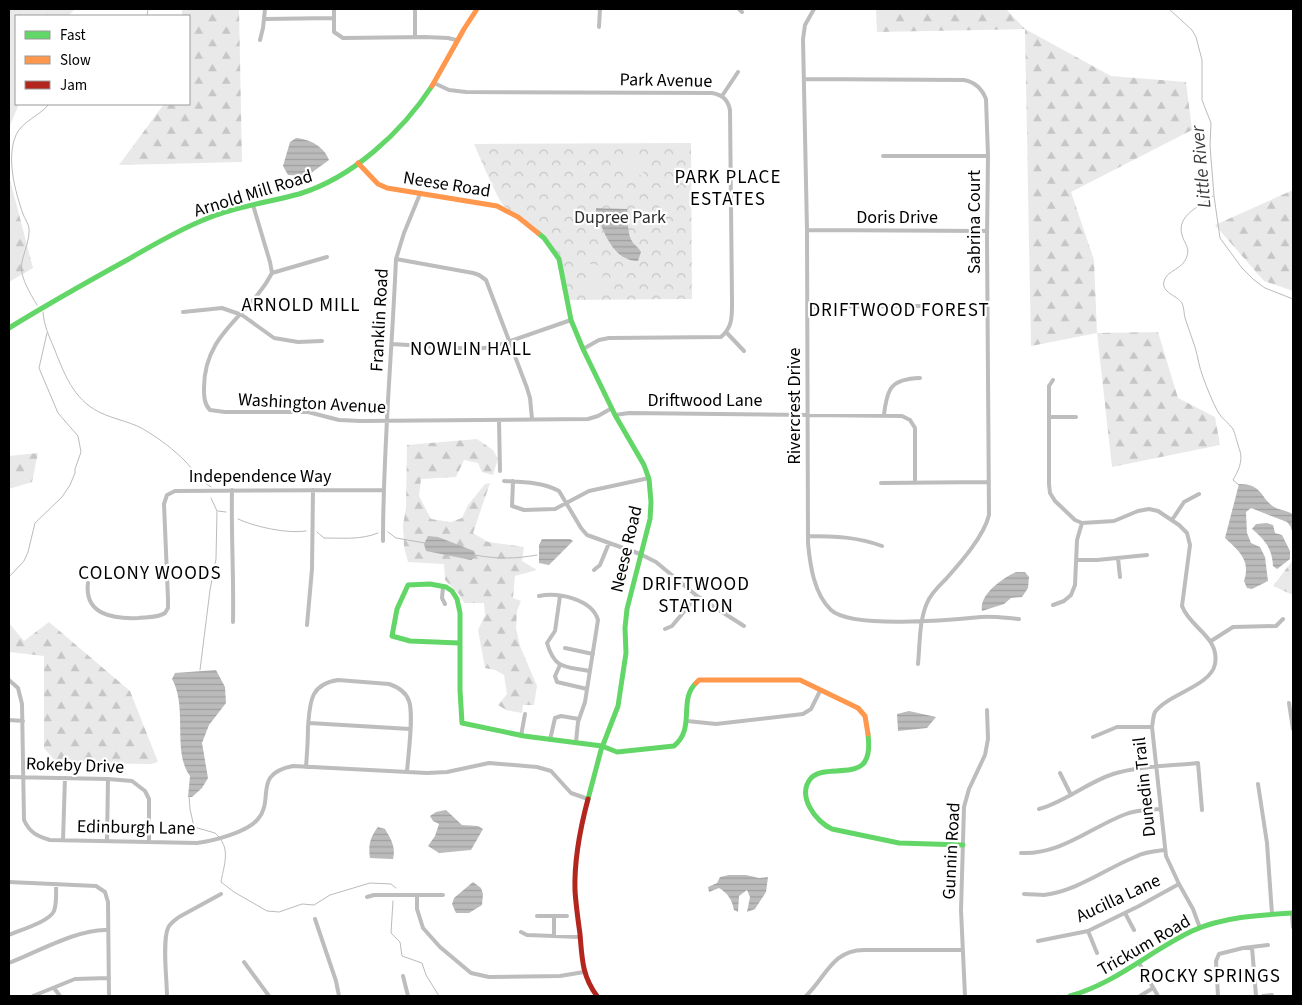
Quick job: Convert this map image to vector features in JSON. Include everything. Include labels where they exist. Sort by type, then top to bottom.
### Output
[{"type":"street","points":[[260,40],[265,19],[265,9]]},
{"type":"street","points":[[334,9],[334,32],[343,38],[415,37],[456,40]]},
{"type":"street","points":[[415,9],[415,37]]},
{"type":"street","name":"Arnold Mill Road","points":[[9,328],[59,297],[190,226],[214,216],[316,189],[335,179],[358,163],[410,114],[434,83],[456,40],[477,9]]},
{"type":"street","points":[[599,27],[600,9]]},
{"type":"street","name":"Rivercrest Drive","points":[[814,9],[805,25],[804,34],[808,536],[813,574],[820,594],[831,610],[847,619],[896,622],[985,617],[1019,619]]},
{"type":"street","points":[[265,19],[334,18]]},
{"type":"street","points":[[722,96],[738,72]]},
{"type":"street","name":"Sabrina Court","points":[[805,79],[933,79],[970,81],[982,92],[986,99],[988,156],[989,515],[985,528],[931,596],[925,608],[918,664]]},
{"type":"street","name":"Park Avenue","points":[[434,83],[449,90],[466,92],[712,93],[722,96],[730,110],[732,317],[726,332]]},
{"type":"street","points":[[883,156],[988,156]]},
{"type":"street","name":"Neese Road","points":[[358,163],[378,184],[391,190],[470,200],[497,206],[512,213],[534,228],[552,247],[559,258],[572,320],[583,349],[615,415],[644,465],[649,478],[651,493],[650,519],[627,609],[625,628],[626,658],[619,700],[602,746],[588,799],[574,872],[584,972],[589,985],[597,996]]},
{"type":"street","name":"Franklin Road","points":[[383,541],[386,421],[396,259],[404,233],[420,194]]},
{"type":"street","points":[[253,205],[272,273],[327,257]]},
{"type":"street","name":"Doris Drive","points":[[807,230],[987,231]]},
{"type":"street","points":[[396,259],[473,273],[484,278],[510,340],[530,398],[532,419]]},
{"type":"street","name":"Washington Avenue","points":[[272,273],[217,342],[208,360],[204,386],[205,403],[210,410],[225,412],[308,412],[344,420],[386,421],[588,419],[612,408]]},
{"type":"street","points":[[807,307],[922,306]]},
{"type":"street","points":[[183,312],[196,309],[222,308],[246,317],[270,336],[279,340],[298,342],[322,341]]},
{"type":"street","points":[[392,344],[474,349],[493,347],[572,320]]},
{"type":"street","points":[[583,349],[602,339],[721,337],[726,332],[744,351]]},
{"type":"street","points":[[884,415],[886,398],[892,385],[909,378],[920,378]]},
{"type":"street","points":[[1053,380],[1049,386],[1050,493],[1056,501],[1075,520],[1082,523],[1114,521],[1148,509],[1158,511],[1180,525],[1187,533],[1190,546],[1182,606],[1185,615],[1211,641],[1233,627],[1276,626],[1283,619]]},
{"type":"street","name":"Driftwood Lane","points":[[615,415],[884,415],[907,418],[913,424],[915,436],[915,482]]},
{"type":"street","points":[[1049,417],[1076,417]]},
{"type":"street","points":[[499,420],[500,470]]},
{"type":"street","points":[[512,482],[512,506],[524,510],[550,510],[589,491],[649,478]]},
{"type":"street","points":[[504,481],[530,483],[554,488],[559,491],[584,532],[656,562],[697,596],[744,626]]},
{"type":"street","points":[[881,482],[989,482]]},
{"type":"street","name":"Independence Way","points":[[88,583],[88,594],[92,604],[100,612],[112,617],[152,617],[165,613],[168,608],[168,598],[164,506],[165,497],[169,493],[181,490],[383,490]]},
{"type":"street","points":[[232,490],[232,554],[235,592],[233,622]]},
{"type":"street","points":[[307,625],[312,553],[313,490]]},
{"type":"street","points":[[1172,520],[1184,502],[1199,494]]},
{"type":"street","points":[[1053,605],[1064,602],[1071,595],[1075,585],[1077,540],[1082,523]]},
{"type":"street","points":[[808,536],[846,537],[867,540],[882,546]]},
{"type":"street","points":[[594,570],[600,565],[609,543]]},
{"type":"street","points":[[1076,560],[1147,555]]},
{"type":"street","points":[[1118,558],[1120,577]]},
{"type":"street","points":[[459,643],[410,642],[392,636],[393,622],[400,597],[408,584],[436,585],[449,588],[459,606],[460,710],[462,723],[521,736],[602,746],[620,752],[674,746],[684,737],[690,689],[695,682],[702,679],[800,680],[858,708],[865,714],[870,748],[867,759],[858,768],[817,774],[809,779],[807,792],[812,812],[818,820],[825,826],[835,830],[900,843],[963,845]]},
{"type":"street","points":[[443,587],[442,598],[445,604]]},
{"type":"street","points":[[539,596],[549,594],[560,596],[588,606],[596,615],[598,623],[585,702],[579,719],[576,742]]},
{"type":"street","points":[[560,596],[556,631],[547,643],[550,655],[560,665],[590,671]]},
{"type":"street","points":[[665,629],[672,626],[697,596]]},
{"type":"street","name":"Dunedin Trail","points":[[1200,928],[1193,909],[1169,863],[1165,850],[1152,727],[1154,713],[1164,703],[1208,677],[1215,666],[1215,653],[1211,641]]},
{"type":"street","points":[[565,648],[593,654]]},
{"type":"street","points":[[560,665],[556,676],[557,682],[587,689]]},
{"type":"street","name":"Edinburgh Lane","points":[[9,680],[18,688],[21,695],[24,820],[27,827],[37,836],[50,840],[197,843],[229,835],[257,821],[264,807],[267,784],[277,772],[293,766],[408,772],[447,772],[489,763],[537,767],[551,771],[571,793],[588,799]]},
{"type":"street","points":[[306,767],[310,702],[317,689],[329,681],[346,681],[389,684],[402,690],[409,700],[411,709],[408,772]]},
{"type":"street","points":[[687,721],[716,724],[803,714],[811,710],[820,690]]},
{"type":"street","points":[[1289,703],[1293,729]]},
{"type":"street","name":"Gunnin Road","points":[[966,996],[961,910],[965,802],[972,781],[985,755],[988,741],[987,710]]},
{"type":"street","points":[[521,736],[525,714]]},
{"type":"street","points":[[550,740],[555,718],[561,716],[579,719]]},
{"type":"street","points":[[9,720],[23,721]]},
{"type":"street","points":[[309,723],[410,729]]},
{"type":"street","points":[[1093,737],[1116,727],[1152,727]]},
{"type":"street","points":[[1038,809],[1051,806],[1112,774],[1198,763],[1202,810]]},
{"type":"street","points":[[1060,773],[1072,795]]},
{"type":"street","name":"Rokeby Drive","points":[[9,777],[132,781],[145,791],[149,799],[149,842]]},
{"type":"street","points":[[63,840],[65,778]]},
{"type":"street","points":[[106,841],[108,779]]},
{"type":"street","points":[[1258,784],[1267,842],[1272,914]]},
{"type":"street","points":[[1021,853],[1031,853],[1065,845],[1128,812],[1160,809]]},
{"type":"street","points":[[1024,894],[1044,894],[1064,890],[1136,856],[1147,852],[1165,850]]},
{"type":"street","points":[[9,882],[89,885],[101,888],[107,896],[108,902],[109,996]]},
{"type":"street","points":[[9,935],[49,917],[53,913],[56,884]]},
{"type":"street","name":"Aucilla Lane","points":[[1038,941],[1088,931],[1179,884]]},
{"type":"street","points":[[167,996],[166,941],[168,928],[174,920],[221,894]]},
{"type":"street","points":[[367,897],[374,895],[443,895]]},
{"type":"street","points":[[416,895],[417,909],[423,928],[440,947],[471,973],[489,977],[560,976],[584,972]]},
{"type":"street","points":[[1125,913],[1134,930]]},
{"type":"street","points":[[1293,913],[1293,927]]},
{"type":"street","name":"Trickum Road","points":[[1070,996],[1102,985],[1178,939],[1200,928],[1231,919],[1293,913]]},
{"type":"street","points":[[537,916],[566,916]]},
{"type":"street","points":[[554,916],[554,935]]},
{"type":"street","points":[[315,919],[336,981],[339,996]]},
{"type":"street","points":[[9,963],[83,932],[98,929],[108,930]]},
{"type":"street","points":[[1088,931],[1097,953]]},
{"type":"street","points":[[521,932],[527,935],[580,937]]},
{"type":"street","points":[[1218,996],[1217,958],[1219,954],[1268,945]]},
{"type":"street","points":[[1252,947],[1256,996]]},
{"type":"street","points":[[806,996],[821,980],[833,962],[850,951],[962,950]]},
{"type":"street","points":[[244,962],[269,996]]},
{"type":"street","points":[[1139,963],[1158,996]]},
{"type":"street","points":[[403,976],[408,996]]},
{"type":"street","points":[[33,996],[75,979],[108,978]]},
{"type":"street","points":[[54,988],[60,996]]},
{"type":"street","points":[[1140,996],[1153,988]]},
{"type":"street","points":[[1263,996],[1272,995]]},
{"type":"green space","points":[[9,9],[75,9],[69,15],[15,15],[15,105],[19,105],[9,128]]},
{"type":"green space","points":[[182,9],[239,9],[242,162],[119,165],[163,105],[190,105],[190,15],[182,15]]},
{"type":"green space","points":[[876,9],[1006,9],[1025,29],[877,32]]},
{"type":"green space","points":[[1025,29],[1111,76],[1186,82],[1192,130],[1071,192],[1094,260],[1097,333],[1031,346]]},
{"type":"green space","name":"Dupree Park","points":[[691,143],[692,299],[569,300],[558,255],[547,238],[524,219],[504,206],[493,187],[474,144]]},
{"type":"green space","points":[[627,148],[650,159],[642,176],[619,164]]},
{"type":"green space","points":[[9,176],[33,268],[9,282]]},
{"type":"green space","points":[[1293,190],[1293,291],[1264,281],[1215,225]]},
{"type":"green space","points":[[589,264],[604,266],[600,295],[586,294]]},
{"type":"green space","points":[[1158,332],[1178,398],[1215,417],[1220,445],[1112,467],[1097,333]]},
{"type":"green space","points":[[477,439],[493,450],[498,459],[493,475],[482,472],[478,463],[464,460],[456,477],[421,479],[419,496],[431,519],[451,522],[462,518],[468,505],[485,484],[490,483],[473,533],[488,542],[524,547],[522,561],[537,570],[515,576],[513,598],[521,601],[517,611],[516,628],[520,646],[537,686],[534,705],[523,705],[522,713],[506,710],[498,705],[507,694],[504,675],[495,670],[485,668],[478,630],[485,615],[484,603],[464,603],[459,594],[445,580],[444,564],[408,562],[404,547],[403,525],[406,508],[407,445]]},
{"type":"green space","points":[[38,453],[32,482],[9,489],[9,456]]},
{"type":"green space","points":[[1293,560],[1293,595],[1273,586]]},
{"type":"green space","points":[[49,622],[130,691],[158,762],[151,764],[57,763],[44,748],[44,656],[9,652],[9,623],[24,641]]},
{"type":"shaded area","points":[[296,138],[316,144],[324,151],[329,160],[307,176],[288,175],[283,166],[290,142]]},
{"type":"shaded area","points":[[596,208],[627,209],[629,235],[641,252],[638,261],[629,260],[616,251],[602,229]]},
{"type":"shaded area","points":[[1239,484],[1253,486],[1274,507],[1293,514],[1293,536],[1291,527],[1287,522],[1251,508],[1246,512],[1247,533],[1251,543],[1260,547],[1265,557],[1268,581],[1252,589],[1247,588],[1244,581],[1246,567],[1242,556],[1225,538]]},
{"type":"shaded area","points":[[1267,523],[1273,525],[1275,533],[1282,535],[1290,551],[1290,559],[1277,569],[1273,566],[1267,545],[1252,529],[1256,524]]},
{"type":"shaded area","points":[[428,536],[438,537],[474,551],[475,557],[471,560],[426,551],[424,544]]},
{"type":"shaded area","points":[[542,539],[570,539],[573,541],[549,565],[539,563],[539,545]]},
{"type":"shaded area","points":[[1016,572],[1025,572],[1029,577],[1028,588],[1022,597],[1011,598],[1004,604],[982,611],[984,599],[993,587]]},
{"type":"shaded area","points":[[216,670],[225,687],[226,703],[209,725],[202,743],[208,778],[202,788],[192,797],[188,797],[190,776],[182,755],[179,703],[177,690],[172,679],[175,673]]},
{"type":"shaded area","points":[[909,711],[936,717],[927,728],[898,731],[897,714]]},
{"type":"shaded area","points":[[446,810],[462,825],[478,826],[483,829],[471,850],[439,853],[428,846],[435,836],[439,824],[433,821],[430,816],[436,812]]},
{"type":"shaded area","points":[[378,827],[385,829],[391,840],[394,851],[393,859],[370,858],[370,842]]},
{"type":"shaded area","points":[[729,875],[768,877],[766,892],[755,909],[747,912],[750,897],[747,890],[739,896],[738,912],[734,910],[725,892],[719,888],[709,892],[708,887],[717,883],[720,877]]},
{"type":"shaded area","points":[[473,882],[481,888],[483,894],[482,905],[469,913],[456,913],[452,904],[454,898]]},
{"type":"waterway","points":[[147,15],[148,9]]},
{"type":"waterway","name":"Little River","points":[[1169,9],[1192,30],[1196,37],[1202,60],[1202,100],[1211,123],[1210,146],[1220,238],[1242,268],[1254,280],[1265,288],[1293,299]]},
{"type":"waterway","points":[[37,305],[26,284],[21,267],[28,241],[29,228],[17,195],[13,175],[12,154],[13,144],[19,130],[48,105]]},
{"type":"waterway","points":[[1213,196],[1191,212],[1183,222],[1181,228],[1182,235],[1188,253],[1183,264],[1168,274],[1164,285],[1167,291],[1182,303],[1208,390],[1221,417],[1234,431],[1241,459],[1233,480],[1239,485]]},
{"type":"waterway","points":[[43,312],[47,331],[62,367],[70,384],[82,400],[99,412],[137,426],[158,438],[180,456],[211,487]]},
{"type":"waterway","points":[[9,577],[24,561],[35,523],[62,497],[70,485],[81,452],[78,436],[58,413],[39,368],[47,333]]},
{"type":"waterway","points":[[200,670],[210,590],[216,559],[217,511],[211,498]]},
{"type":"waterway","points":[[218,511],[226,512]]},
{"type":"waterway","points":[[238,519],[253,525],[272,529],[290,532],[306,531]]},
{"type":"waterway","points":[[317,532],[324,538],[358,538],[378,533]]},
{"type":"waterway","points":[[388,532],[396,538],[425,543]]},
{"type":"waterway","points":[[475,555],[506,558],[537,555]]},
{"type":"waterway","points":[[189,796],[194,827],[215,833],[219,837]]},
{"type":"waterway","points":[[221,840],[225,850],[221,882],[234,892],[267,911],[279,912],[302,904],[314,905],[330,895],[370,883],[391,884],[396,888]]},
{"type":"waterway","points":[[393,901],[391,933],[400,942],[402,956],[422,963],[426,975],[439,996]]},
{"type":"traffic: fast","points":[[9,328],[154,244],[191,225],[225,212],[299,194],[319,187],[338,177],[356,165],[391,136],[420,103],[432,86]]},
{"type":"traffic: fast","points":[[538,233],[544,238],[559,259],[571,320],[615,415],[644,465],[649,479],[650,519],[627,609],[625,628],[626,653],[618,706],[601,750],[588,799]]},
{"type":"traffic: fast","points":[[459,643],[410,641],[392,636],[397,609],[408,585],[430,584],[446,587],[452,591],[457,599],[460,613],[462,723],[524,736],[602,746],[617,752],[674,746],[681,739],[684,731],[688,697],[696,683]]},
{"type":"traffic: fast","points":[[868,734],[868,754],[863,764],[851,770],[822,772],[811,778],[807,785],[806,793],[814,815],[832,829],[899,843],[963,845]]},
{"type":"traffic: fast","points":[[1070,996],[1103,983],[1176,939],[1204,926],[1241,918],[1293,913]]},
{"type":"traffic: slow","points":[[432,86],[477,9]]},
{"type":"traffic: slow","points":[[358,163],[378,184],[387,188],[497,206],[518,217],[538,233]]},
{"type":"traffic: slow","points":[[696,683],[699,680],[800,680],[858,708],[865,716],[868,734]]},
{"type":"traffic: jam","points":[[588,799],[578,845],[575,891],[584,966],[588,981],[597,996]]},
{"type":"district","name":"PARK PLACE ESTATES","points":[[728,187]]},
{"type":"district","name":"ARNOLD MILL","points":[[301,304]]},
{"type":"district","name":"DRIFTWOOD FOREST","points":[[899,309]]},
{"type":"district","name":"NOWLIN HALL","points":[[471,348]]},
{"type":"district","name":"COLONY WOODS","points":[[150,572]]},
{"type":"district","name":"DRIFTWOOD STATION","points":[[696,594]]},
{"type":"district","name":"ROCKY SPRINGS","points":[[1210,975]]}]
